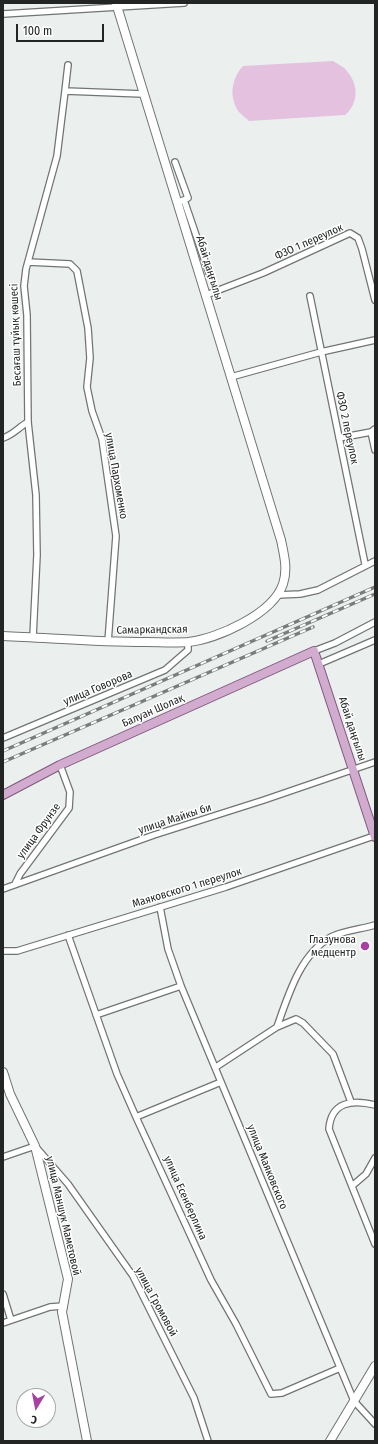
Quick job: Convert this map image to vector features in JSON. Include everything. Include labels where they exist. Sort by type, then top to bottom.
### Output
[{"type":"main road","name":"Абай даңғылы","points":[[314,651],[375,836]]},
{"type":"main road","name":"Балуан Шолақ","points":[[3,795],[60,765],[314,651]]},
{"type":"street","points":[[3,14],[116,5],[184,3]]},
{"type":"street","name":"Абай даңғылы","points":[[116,5],[143,94],[181,201],[206,295],[281,540]]},
{"type":"street","name":"Бесағаш тұйық көшесі","points":[[33,637],[37,555],[36,503],[28,422],[27,315],[24,286],[28,262],[57,156],[68,65]]},
{"type":"street","points":[[65,91],[143,94]]},
{"type":"street","points":[[175,162],[188,198],[181,201],[209,273]]},
{"type":"street","name":"ФЗО 1 переулок","points":[[206,295],[263,273],[350,233],[358,238],[375,300]]},
{"type":"street","name":"улица Пархоменко","points":[[28,262],[70,264],[77,271],[83,298],[88,328],[90,358],[87,387],[92,411],[102,439],[116,536],[108,642]]},
{"type":"street","name":"ФЗО 2 переулок","points":[[310,296],[365,564]]},
{"type":"street","points":[[231,377],[321,352],[375,340]]},
{"type":"street","points":[[3,438],[10,436],[18,428],[28,422]]},
{"type":"street","points":[[339,438],[373,430],[375,450]]},
{"type":"street","name":"Самаркандская","points":[[3,636],[108,642],[188,642],[214,636],[238,625],[268,606],[278,595],[286,571],[281,540]]},
{"type":"street","points":[[278,595],[300,594],[318,590],[375,560]]},
{"type":"street","points":[[314,651],[334,643],[375,622]]},
{"type":"street","points":[[319,664],[375,640]]},
{"type":"street","name":"улица Говорова","points":[[3,738],[165,670],[188,650],[188,642]]},
{"type":"street","name":"улица Майкы би","points":[[3,889],[154,835],[375,762]]},
{"type":"street","name":"улица Фрунзе","points":[[15,884],[20,874],[69,808],[70,792],[60,765]]},
{"type":"street","name":"Маяковского 1 переулок","points":[[3,951],[17,951],[160,908],[375,836]]},
{"type":"street","name":"улица Маяковского","points":[[160,908],[168,949],[181,986],[340,1368],[354,1401],[375,1424]]},
{"type":"street","points":[[277,1027],[298,975],[313,951],[331,937],[375,925]]},
{"type":"street","name":"улица Есенберлина","points":[[68,935],[117,1074],[210,1280],[236,1324],[270,1394],[282,1393],[340,1368]]},
{"type":"street","points":[[96,1015],[181,986]]},
{"type":"street","points":[[216,1067],[277,1027],[296,1019],[303,1023],[333,1054],[351,1102]]},
{"type":"street","name":"улица Маншук Маметовой","points":[[3,1072],[10,1094],[35,1146],[68,1279],[62,1312],[87,1441]]},
{"type":"street","points":[[136,1117],[222,1082]]},
{"type":"street","points":[[375,1106],[351,1102],[335,1109],[330,1117],[329,1129],[375,1244]]},
{"type":"street","points":[[3,1157],[35,1146]]},
{"type":"street","name":"улица Громовой","points":[[35,1146],[68,1184],[133,1276],[194,1398],[208,1441]]},
{"type":"street","points":[[352,1186],[366,1174],[375,1158]]},
{"type":"street","points":[[3,1294],[11,1320]]},
{"type":"street","points":[[3,1323],[50,1307],[64,1306]]},
{"type":"street","points":[[330,1441],[375,1366]]},
{"type":"shaded area","points":[[333,61],[346,70],[355,87],[356,93],[353,105],[345,115],[249,121],[237,109],[233,96],[233,85],[243,66]]},
{"type":"railway","points":[[3,751],[375,587]]},
{"type":"railway","points":[[267,641],[375,594]]},
{"type":"railway","points":[[3,762],[313,627]]},
{"type":"place","name":"Глазунова медцентр","points":[[365,946]]}]
